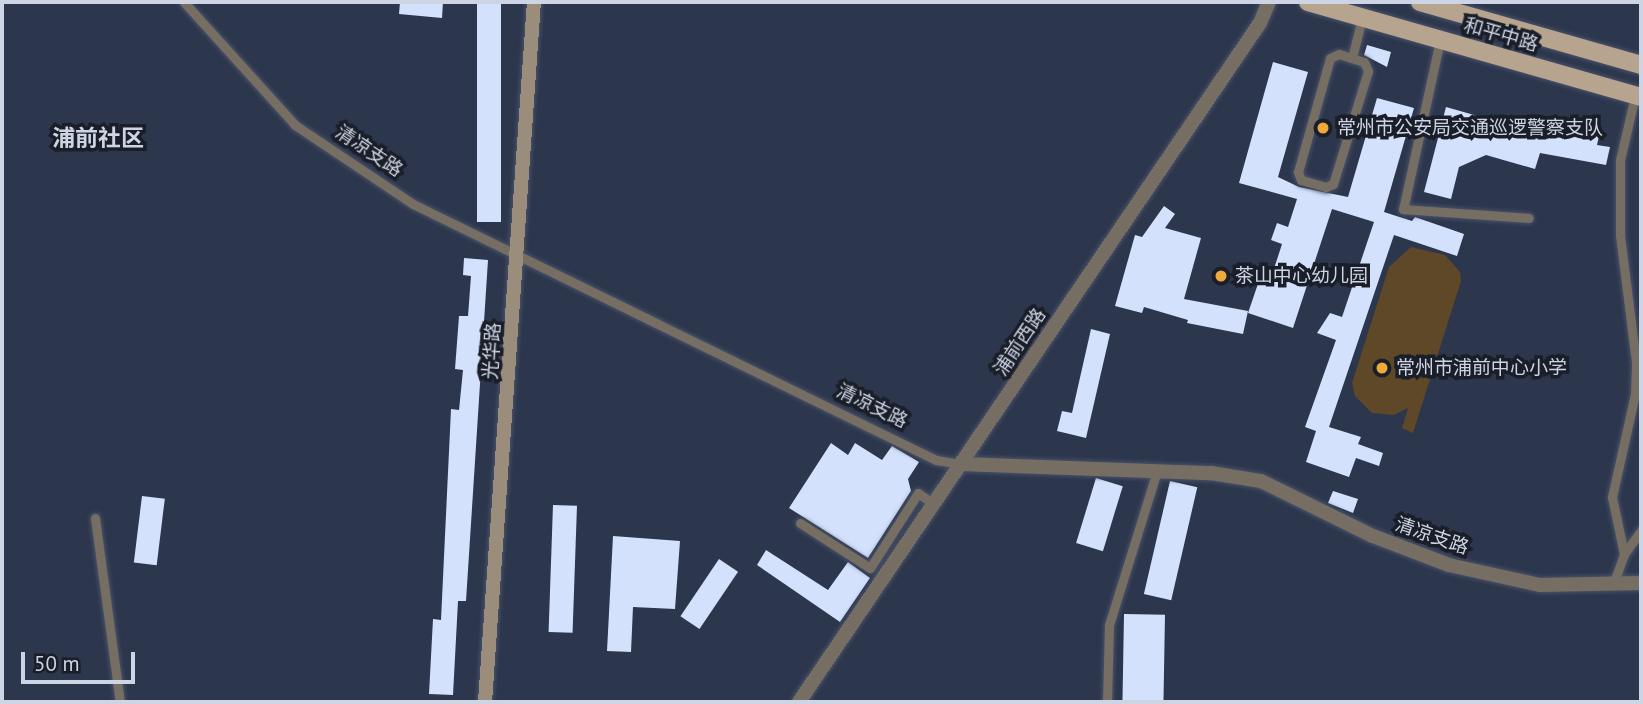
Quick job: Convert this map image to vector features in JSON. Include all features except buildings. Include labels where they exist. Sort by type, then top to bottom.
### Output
[{"type":"main road","name":"光华路","points":[[485,702],[519,254],[534,2]]},
{"type":"main road","name":"和平中路","points":[[1308,2],[1638,96]]},
{"type":"main road","name":"和平中路","points":[[1420,2],[1641,65]]},
{"type":"street","name":"浦前西路","points":[[799,702],[1260,23],[1269,2]]},
{"type":"street","name":"清凉支路","points":[[961,464],[1157,471],[1261,481],[1373,537],[1449,565],[1541,585],[1641,583]]},
{"type":"lane","name":"清凉支路","points":[[184,2],[295,125],[413,204],[936,460],[961,464]]},
{"type":"lane","points":[[1352,58],[1362,18]]},
{"type":"lane","points":[[1440,40],[1403,209],[1529,218]]},
{"type":"lane","points":[[1339,54],[1352,58],[1364,62],[1368,71],[1334,184],[1326,187],[1301,180],[1297,172],[1330,58],[1339,54]]},
{"type":"lane","points":[[1624,554],[1612,497],[1635,394],[1636,362],[1619,235],[1620,160],[1638,96]]},
{"type":"lane","points":[[1107,702],[1109,625],[1157,471]]},
{"type":"lane","points":[[800,523],[870,568],[918,493],[933,504]]},
{"type":"lane","points":[[94,518],[120,702]]},
{"type":"lane","points":[[1614,582],[1624,554],[1641,531]]},
{"type":"shaded area","points":[[1411,247],[1445,255],[1460,272],[1461,281],[1413,433],[1402,428],[1408,408],[1394,415],[1372,413],[1355,396],[1352,383],[1389,267]]},
{"type":"place","name":"常州市公安局交通巡逻警察支队","points":[[1323,128]]},
{"type":"place","name":"茶山中心幼儿园","points":[[1221,276]]},
{"type":"place","name":"常州市浦前中心小学","points":[[1382,368]]},
{"type":"district","name":"浦前社区","points":[[98,138]]}]
